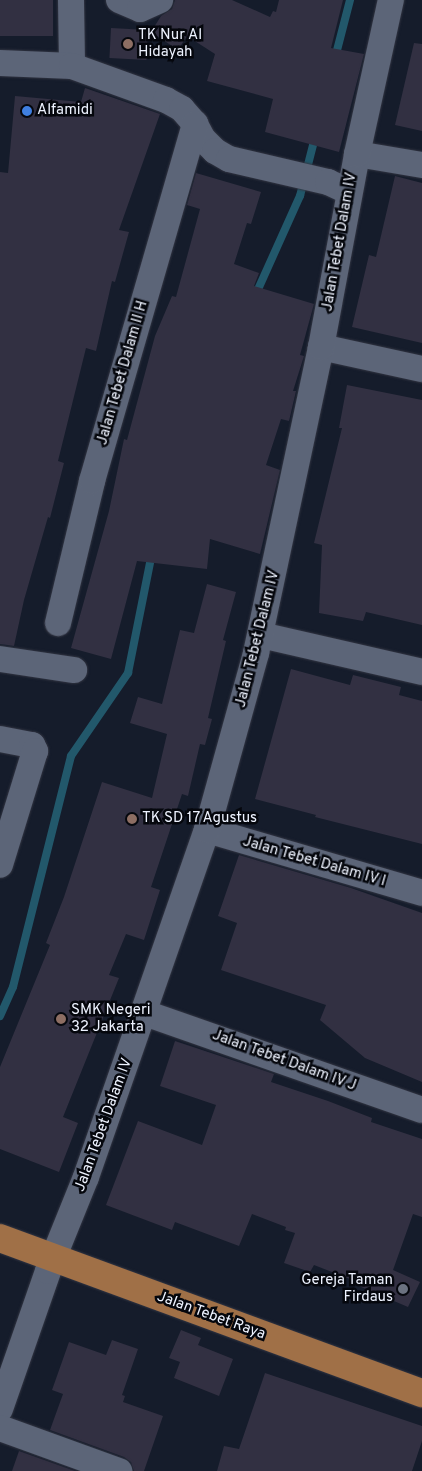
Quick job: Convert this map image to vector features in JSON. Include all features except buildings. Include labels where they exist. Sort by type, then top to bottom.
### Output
[{"type":"main road","name":"Jalan Tebet Raya","points":[[0,1238],[422,1394]]},
{"type":"street","points":[[71,0],[72,66]]},
{"type":"street","points":[[119,0],[140,9],[160,0]]},
{"type":"street","name":"Jalan Tebet Dalam IV","points":[[0,1409],[5,1379],[86,1177],[207,830],[261,635],[321,347],[338,187],[356,154],[391,0]]},
{"type":"street","points":[[0,64],[72,66],[166,100],[182,109],[215,151],[229,159],[338,187]]},
{"type":"street","name":"Jalan Tebet Dalam II H","points":[[58,624],[92,481],[195,124]]},
{"type":"street","points":[[356,154],[422,165]]},
{"type":"street","points":[[321,347],[422,369]]},
{"type":"street","points":[[261,635],[422,672]]},
{"type":"street","points":[[0,659],[74,670]]},
{"type":"street","points":[[0,739],[32,745],[35,751],[0,865]]},
{"type":"street","name":"Jalan Tebet Dalam IV I","points":[[207,830],[422,893]]},
{"type":"street","name":"Jalan Tebet Dalam IV J","points":[[144,1013],[422,1110]]},
{"type":"street","points":[[0,1428],[119,1471]]},
{"type":"waterway","points":[[335,58],[350,0]]},
{"type":"waterway","points":[[255,296],[300,196],[315,137]]},
{"type":"waterway","points":[[0,1016],[13,987],[71,756],[128,673],[152,553]]},
{"type":"place","name":"TK Nur Al Hidayah","points":[[128,44]]},
{"type":"place","name":"Alfamidi","points":[[27,111]]},
{"type":"place","name":"TK SD 17 Agustus","points":[[132,819]]},
{"type":"place","name":"SMK Negeri 32 Jakarta","points":[[61,1019]]},
{"type":"place","name":"Gereja Taman Firdaus","points":[[403,1289]]}]
